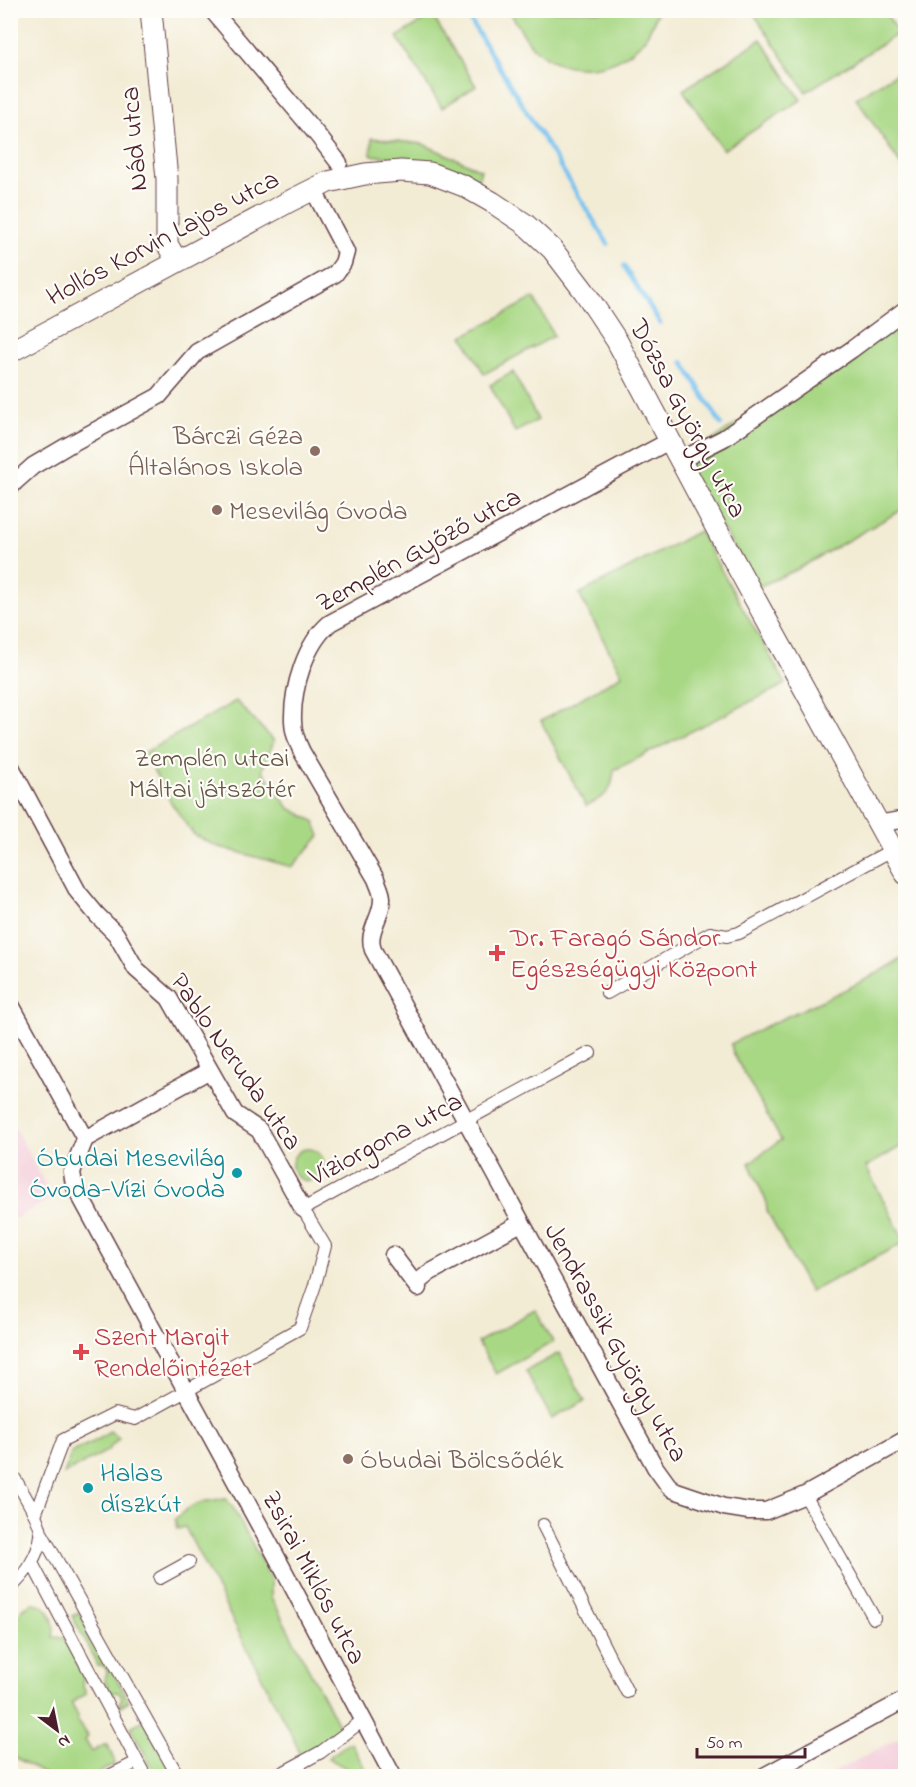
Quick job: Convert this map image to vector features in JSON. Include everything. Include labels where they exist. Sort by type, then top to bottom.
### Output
[{"type":"street","name":"Nád utca","points":[[151,10],[167,179],[167,244],[177,261]]},
{"type":"street","points":[[214,11],[341,170]]},
{"type":"street","name":"Hollós Korvin Lajos utca","points":[[10,352],[314,189],[341,170]]},
{"type":"street","name":"Dózsa György utca","points":[[341,170],[430,173],[478,194],[525,224],[552,249],[597,309],[671,440],[906,874]]},
{"type":"street","points":[[10,488],[33,466],[159,396],[197,352],[335,274],[343,263],[346,252],[314,189]]},
{"type":"street","points":[[681,460],[724,438],[906,309]]},
{"type":"street","name":"Zemplén Győző utca","points":[[466,1121],[371,944],[382,900],[376,879],[297,740],[293,721],[294,704],[304,662],[320,632],[330,623],[671,440]]},
{"type":"street","name":"Pablo Neruda utca","points":[[10,765],[78,892],[116,934],[136,969],[169,998],[235,1114],[259,1130],[303,1209]]},
{"type":"street","points":[[878,824],[906,819]]},
{"type":"street","points":[[607,993],[710,933],[726,936],[739,933],[892,850]]},
{"type":"street","points":[[10,1003],[86,1139]]},
{"type":"street","name":"Víziorgona utca","points":[[35,1515],[63,1440],[115,1414],[135,1419],[189,1396],[300,1328],[315,1285],[325,1246],[303,1209],[590,1053]]},
{"type":"street","points":[[189,1396],[74,1185],[72,1172],[86,1139],[210,1070]]},
{"type":"street","name":"Jendrassik György utca","points":[[466,1121],[655,1467],[674,1490],[724,1507],[766,1511],[806,1495],[906,1439]]},
{"type":"street","points":[[393,1255],[418,1288],[417,1283],[429,1273],[521,1223]]},
{"type":"street","name":"Zsirai Miklós utca","points":[[189,1396],[393,1776]]},
{"type":"street","points":[[10,1471],[35,1515],[42,1534],[178,1776]]},
{"type":"street","points":[[806,1495],[874,1618]]},
{"type":"street","points":[[543,1525],[627,1692]]},
{"type":"street","points":[[10,1588],[32,1563],[42,1534]]},
{"type":"street","points":[[160,1578],[189,1562]]},
{"type":"street","points":[[32,1563],[145,1776]]},
{"type":"street","points":[[764,1776],[906,1699]]},
{"type":"street","points":[[277,1776],[321,1752],[362,1721]]},
{"type":"street","points":[[109,1776],[137,1762]]},
{"type":"shaded area","points":[[11,1121],[53,1198],[10,1221]]},
{"type":"shaded area","points":[[905,1734],[905,1776],[827,1776]]},
{"type":"green space","points":[[509,11],[658,11],[647,36],[630,53],[603,65],[575,67],[547,58],[535,49]]},
{"type":"green space","points":[[752,11],[884,11],[899,33],[806,92]]},
{"type":"green space","points":[[432,15],[476,86],[442,108],[397,37]]},
{"type":"green space","points":[[761,39],[801,100],[723,150],[683,90]]},
{"type":"green space","points":[[905,68],[905,171],[856,98]]},
{"type":"green space","points":[[372,138],[423,144],[481,170],[478,180],[406,159],[371,155]]},
{"type":"green space","points":[[534,298],[554,336],[484,374],[463,336]]},
{"type":"green space","points":[[905,310],[905,508],[796,570],[758,587],[682,461]]},
{"type":"green space","points":[[513,372],[538,420],[515,432],[490,385]]},
{"type":"green space","points":[[699,531],[786,684],[614,770],[612,784],[607,793],[586,806],[541,721],[622,675],[579,594]]},
{"type":"green space","name":"Zemplén utcai Máltai játszótér","points":[[236,701],[274,741],[262,770],[289,808],[314,821],[320,836],[292,867],[216,846],[194,835],[172,804],[144,753]]},
{"type":"green space","points":[[905,957],[905,1144],[866,1167],[905,1242],[810,1292],[767,1211],[766,1201],[749,1163],[781,1140],[733,1053],[731,1044],[863,981]]},
{"type":"green space","points":[[308,1149],[320,1153],[324,1165],[320,1177],[308,1181],[296,1177],[292,1165],[296,1153]]},
{"type":"green space","points":[[535,1310],[553,1342],[496,1374],[478,1342]]},
{"type":"green space","points":[[559,1353],[585,1401],[552,1419],[526,1371]]},
{"type":"green space","points":[[110,1431],[119,1438],[107,1451],[64,1474],[71,1453]]},
{"type":"green space","points":[[226,1499],[271,1579],[271,1597],[344,1736],[273,1773],[298,1757],[299,1750],[185,1527],[177,1529],[175,1519],[198,1503]]},
{"type":"green space","points":[[32,1603],[43,1606],[50,1614],[54,1625],[53,1637],[64,1638],[84,1675],[82,1684],[86,1694],[71,1703],[88,1737],[85,1740],[92,1752],[106,1744],[113,1755],[114,1764],[94,1776],[48,1776],[11,1755],[11,1617],[17,1618],[22,1609]]},
{"type":"green space","points":[[79,1612],[129,1701],[119,1707],[122,1699],[120,1694],[111,1693],[104,1679],[107,1674],[106,1669],[104,1666],[97,1666],[72,1616]]},
{"type":"green space","points":[[144,1720],[175,1776],[157,1776],[130,1727]]},
{"type":"green space","points":[[350,1742],[367,1772],[353,1772],[328,1758]]},
{"type":"waterway","points":[[464,10],[608,244]]},
{"type":"waterway","points":[[624,266],[660,323]]},
{"type":"waterway","points":[[683,362],[721,424]]},
{"type":"place","name":"Bárczi Géza Általános Iskola","points":[[315,451]]},
{"type":"place","name":"Mesevilág Óvoda","points":[[217,510]]},
{"type":"place","name":"Dr. Faragó Sándor Egészségügyi Központ","points":[[497,953]]},
{"type":"place","name":"Óbudai Mesevilág Óvoda-Vízi Óvoda","points":[[237,1173]]},
{"type":"place","name":"Szent Margit Rendelőintézet","points":[[81,1352]]},
{"type":"place","name":"Óbudai Bölcsődék","points":[[348,1459]]},
{"type":"place","name":"Halas díszkút","points":[[88,1488]]}]
